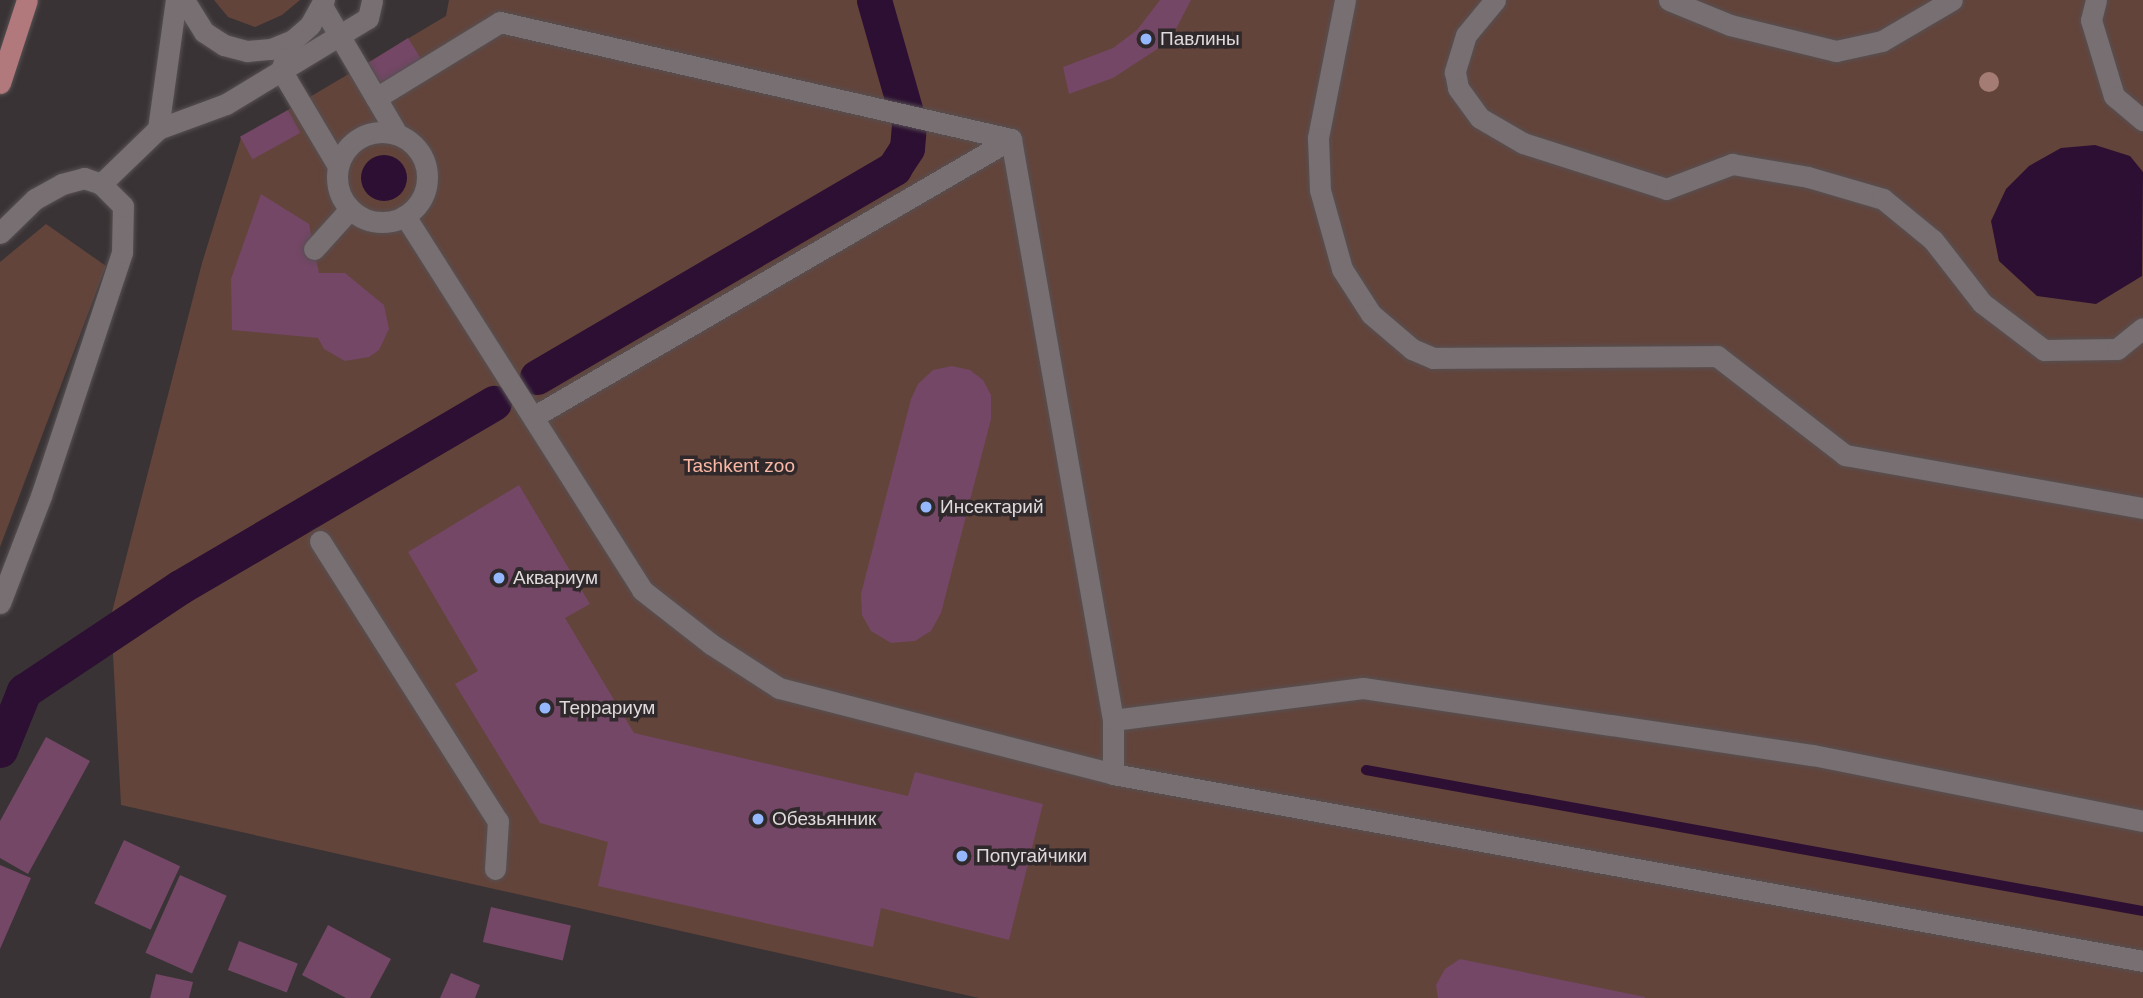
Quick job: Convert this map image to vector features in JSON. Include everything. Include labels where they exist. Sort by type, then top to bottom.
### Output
[{"type":"main road","points":[[0,83],[27,0]]},
{"type":"street","points":[[158,129],[176,0]]},
{"type":"street","points":[[184,0],[204,32],[224,45],[247,51],[271,49],[293,40],[310,25],[323,3]]},
{"type":"street","points":[[101,184],[158,129],[226,104],[281,71],[368,18],[372,0]]},
{"type":"street","points":[[1346,0],[1318,138],[1320,190],[1342,269],[1371,314],[1412,349],[1433,358],[1717,356],[1846,455],[2143,508]]},
{"type":"street","points":[[1495,0],[1466,35],[1457,80],[1467,104],[1480,118],[1523,143],[1667,189],[1732,164],[1821,180],[1883,199],[1933,240],[1982,303],[2044,350],[2117,349],[2143,328]]},
{"type":"street","points":[[1669,0],[1730,25],[1836,51],[1882,41],[1952,0]]},
{"type":"street","points":[[2096,0],[2091,20],[2114,96],[2143,120]]},
{"type":"street","points":[[323,3],[397,134],[420,151],[427,180],[424,194],[405,216],[376,222],[350,209],[339,189],[338,166],[344,152],[368,134],[397,134]]},
{"type":"street","points":[[376,99],[500,22],[1011,139]]},
{"type":"street","points":[[281,71],[293,40]]},
{"type":"street","points":[[281,71],[338,166]]},
{"type":"street","points":[[533,417],[1011,139]]},
{"type":"street","points":[[1011,139],[1113,720],[1114,774]]},
{"type":"street","points":[[0,233],[35,199],[62,184],[83,178],[101,184],[123,206],[122,252],[41,496],[0,603]]},
{"type":"street","points":[[314,249],[350,209]]},
{"type":"street","points":[[405,216],[642,590],[711,644],[779,688],[1114,774],[2143,961]]},
{"type":"street","points":[[320,541],[498,821],[495,869]]},
{"type":"street","points":[[1113,720],[1363,688],[1813,755],[2143,821]]},
{"type":"green space","points":[[214,0],[300,0],[282,15],[255,27],[228,17]]},
{"type":"green space","name":"Tashkent zoo","points":[[449,0],[2143,0],[2143,998],[979,998],[121,805],[111,616],[202,263],[241,138],[446,16]]},
{"type":"green space","points":[[46,224],[106,266],[0,547],[0,262]]},
{"type":"shaded area","points":[[2095,145],[2130,156],[2143,172],[2142,276],[2096,304],[2037,296],[1999,261],[1991,221],[2006,189],[2029,166],[2061,148]]},
{"type":"shaded area","points":[[384,155],[400,162],[407,178],[400,194],[384,201],[368,194],[361,178],[368,162]]},
{"type":"building","name":"Павлины","points":[[1160,0],[1191,0],[1176,29],[1159,48],[1113,78],[1069,94],[1063,67],[1113,48],[1137,30]]},
{"type":"building","points":[[408,38],[421,59],[381,84],[368,63]]},
{"type":"building","points":[[288,110],[301,133],[253,159],[240,137]]},
{"type":"building","points":[[261,194],[309,224],[319,273],[345,273],[384,305],[389,329],[379,350],[369,357],[345,361],[324,349],[318,338],[232,330],[231,279]]},
{"type":"building","name":"Инсектарий","points":[[952,366],[970,370],[983,380],[991,395],[991,419],[941,613],[931,631],[915,641],[891,643],[871,631],[862,615],[861,594],[911,399],[918,384],[933,370]]},
{"type":"building","points":[[519,485],[590,604],[565,618],[634,733],[908,796],[915,772],[1043,804],[1009,940],[881,908],[873,947],[598,886],[608,842],[540,823],[455,684],[478,671],[408,552]]},
{"type":"building","points":[[46,737],[90,761],[28,874],[0,858],[0,821]]},
{"type":"building","points":[[124,840],[180,866],[151,930],[94,903]]},
{"type":"building","points":[[0,865],[31,878],[0,949]]},
{"type":"building","points":[[180,875],[227,896],[192,973],[145,953]]},
{"type":"building","points":[[491,907],[571,925],[563,961],[483,942]]},
{"type":"building","points":[[328,925],[391,959],[370,998],[346,998],[302,975]]},
{"type":"building","points":[[239,941],[298,964],[287,993],[228,970]]},
{"type":"building","points":[[1460,959],[1645,998],[1438,998],[1436,985],[1445,969]]},
{"type":"building","points":[[451,973],[480,985],[475,998],[440,998]]},
{"type":"building","points":[[156,974],[193,982],[189,998],[150,998]]},
{"type":"waterway","points":[[537,377],[894,168],[907,148],[909,123],[874,0]]},
{"type":"waterway","points":[[0,750],[24,691],[180,587],[494,403]]},
{"type":"waterway","points":[[1366,770],[2143,911]]},
{"type":"place","name":"Павлины","points":[[1146,39]]},
{"type":"place","name":"Инсектарий","points":[[926,507]]},
{"type":"place","name":"Аквариум","points":[[499,578]]},
{"type":"place","name":"Террариум","points":[[545,708]]},
{"type":"place","name":"Обезьянник","points":[[758,819]]},
{"type":"place","name":"Попугайчики","points":[[962,856]]}]
